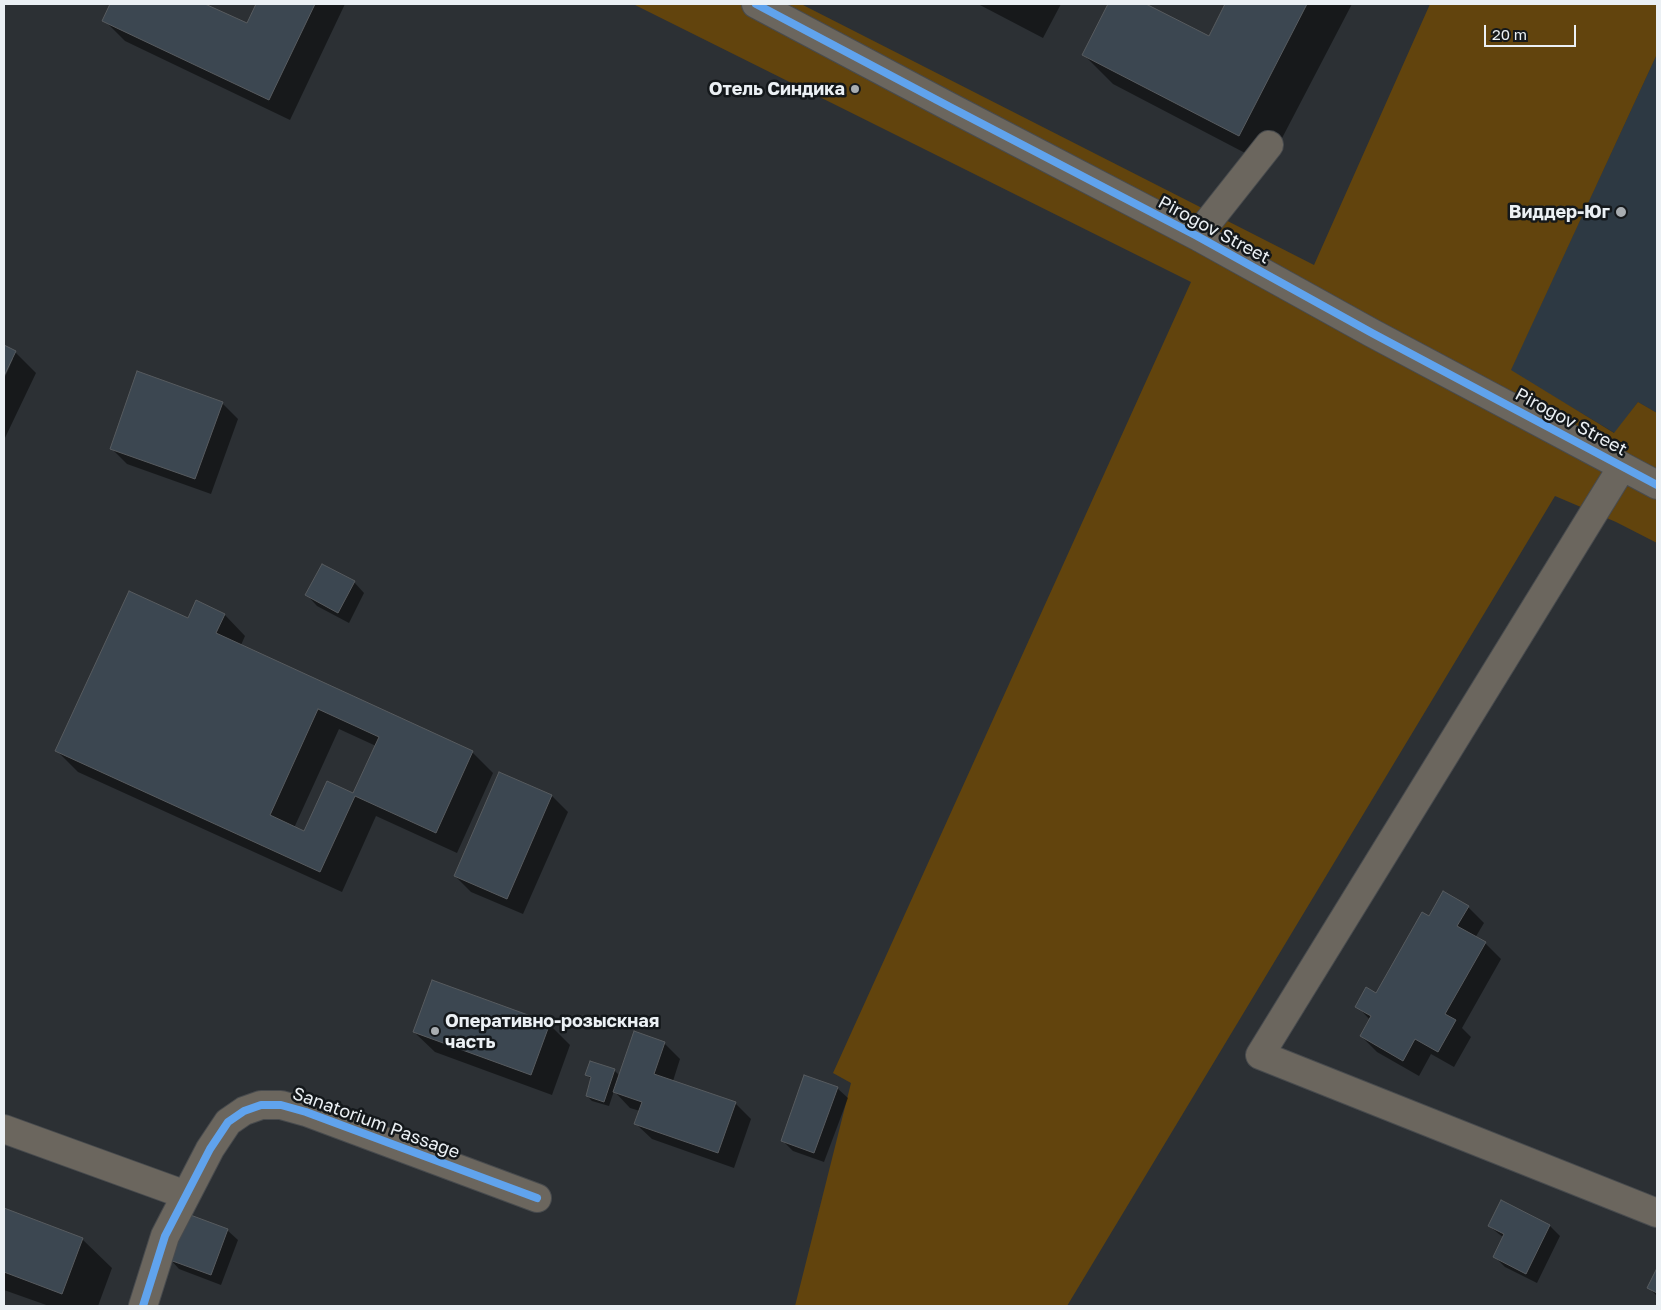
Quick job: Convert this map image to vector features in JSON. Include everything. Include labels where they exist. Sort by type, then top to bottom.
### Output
[{"type":"street","name":"Pirogov Street","points":[[756,4],[950,108],[1197,236],[1657,485]]},
{"type":"street","points":[[1197,236],[1269,144]]},
{"type":"street","points":[[1622,467],[1260,1055],[1657,1213]]},
{"type":"street","name":"Sanatorium Passage","points":[[143,1306],[165,1236],[210,1149],[228,1122],[244,1111],[261,1105],[281,1105],[306,1112],[537,1198]]},
{"type":"street","points":[[4,1129],[186,1195]]},
{"type":"shaded area","points":[[633,4],[801,4],[1314,265],[1430,4],[1657,4],[1657,54],[1511,370],[1614,433],[1638,402],[1657,413],[1657,543],[1616,522],[1555,496],[1067,1306],[795,1306],[851,1083],[833,1073],[1191,282]]},
{"type":"shaded area","name":"Виддер-Юг","points":[[1657,54],[1657,413],[1638,402],[1615,433],[1510,371]]},
{"type":"building","points":[[110,4],[205,4],[247,23],[256,4],[315,4],[269,100],[102,21]]},
{"type":"building","points":[[1108,4],[1146,4],[1209,36],[1225,4],[1307,4],[1239,136],[1082,55]]},
{"type":"building","points":[[4,345],[16,351],[4,376]]},
{"type":"building","points":[[137,371],[223,402],[195,479],[110,449]]},
{"type":"building","points":[[322,564],[355,581],[338,613],[305,595]]},
{"type":"building","points":[[129,591],[188,618],[196,600],[225,614],[216,633],[473,751],[436,833],[355,796],[320,872],[55,751]],"holes":[[[318,709],[379,737],[353,793],[327,781],[304,831],[270,815]]]},
{"type":"building","points":[[499,772],[552,795],[507,899],[454,876]]},
{"type":"building","points":[[1443,891],[1469,906],[1457,926],[1486,942],[1445,1014],[1456,1020],[1438,1052],[1415,1039],[1403,1061],[1360,1036],[1371,1016],[1355,1007],[1366,987],[1376,993],[1422,912],[1429,916]]},
{"type":"building","points":[[432,980],[550,1023],[531,1075],[413,1032]]},
{"type":"building","points":[[634,1031],[665,1042],[654,1074],[736,1102],[718,1153],[634,1124],[642,1102],[613,1092]]},
{"type":"building","points":[[590,1061],[615,1069],[604,1102],[586,1096],[591,1077],[585,1075]]},
{"type":"building","points":[[804,1075],[838,1087],[814,1153],[781,1141]]},
{"type":"building","points":[[1501,1200],[1550,1225],[1526,1274],[1493,1257],[1504,1234],[1488,1226]]},
{"type":"building","points":[[4,1208],[83,1238],[62,1294],[4,1272]]},
{"type":"building","points":[[185,1213],[228,1229],[211,1275],[167,1259]]},
{"type":"building","points":[[1657,1268],[1657,1293],[1647,1288]]},
{"type":"cycle path","points":[[756,4],[1197,236],[1372,333],[1657,485]]},
{"type":"cycle path","points":[[143,1306],[165,1236],[210,1149],[228,1122],[244,1111],[261,1105],[281,1105],[306,1112],[537,1198]]},
{"type":"place","name":"Отель Синдика","points":[[855,89]]},
{"type":"place","name":"Виддер-Юг","points":[[1621,212]]},
{"type":"place","name":"Оперативно-розыскная часть","points":[[435,1031]]}]
